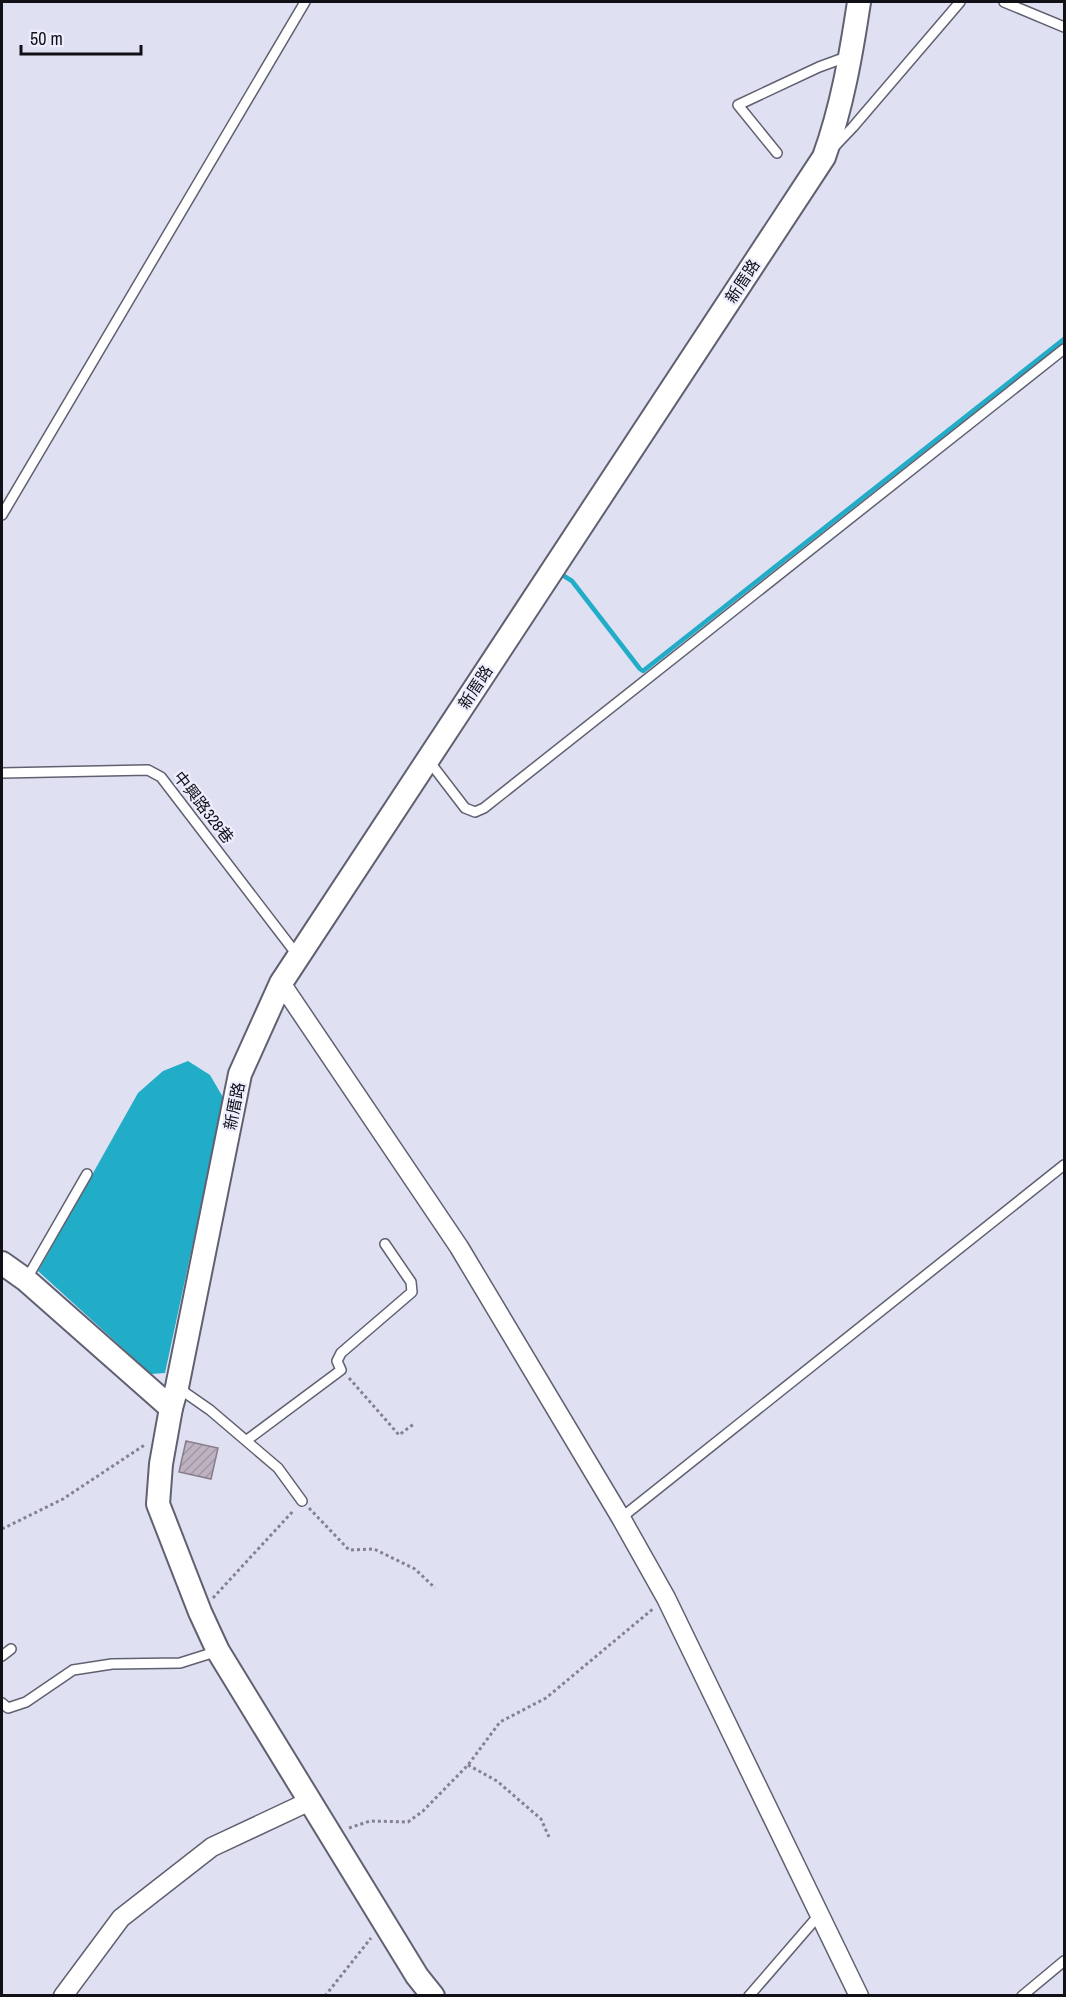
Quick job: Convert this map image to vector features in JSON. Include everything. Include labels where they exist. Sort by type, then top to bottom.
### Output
[{"type":"street","name":"新厝路","points":[[433,1995],[417,1976],[383,1922],[218,1652],[158,1504],[161,1464],[171,1408],[240,1074],[281,983],[298,956],[824,157],[836,124],[851,55],[859,2]]},
{"type":"street","points":[[281,983],[459,1247],[621,1518],[666,1598],[859,1995]]},
{"type":"street","points":[[2,1263],[26,1280],[171,1408]]},
{"type":"street","points":[[63,1995],[121,1918],[213,1847],[310,1801]]},
{"type":"lane","points":[[2,515],[305,2]]},
{"type":"lane","points":[[824,157],[854,127],[960,2]]},
{"type":"lane","points":[[1004,2],[1065,27]]},
{"type":"lane","points":[[777,153],[738,105],[819,67],[851,55]]},
{"type":"lane","points":[[428,759],[465,808],[475,812],[484,808],[1065,349]]},
{"type":"lane","name":"中興路328巷","points":[[2,773],[148,770],[161,777],[298,956]]},
{"type":"lane","points":[[621,1518],[1065,1165]]},
{"type":"lane","points":[[26,1280],[87,1174]]},
{"type":"lane","points":[[247,1440],[341,1370],[338,1361],[341,1353],[412,1292],[411,1282],[385,1244]]},
{"type":"lane","points":[[171,1408],[210,1410],[278,1468],[302,1501]]},
{"type":"lane","points":[[2,1656],[11,1649]]},
{"type":"lane","points":[[2,1703],[8,1708],[26,1702],[73,1670],[112,1664],[180,1663],[218,1652]]},
{"type":"lane","points":[[749,1995],[819,1915]]},
{"type":"lane","points":[[1022,1995],[1065,1961]]},
{"type":"path","points":[[341,1370],[399,1436],[415,1423]]},
{"type":"path","points":[[2,1530],[63,1499],[136,1452],[171,1408]]},
{"type":"path","points":[[200,1612],[302,1501],[349,1550],[374,1549],[415,1569],[435,1588]]},
{"type":"path","points":[[331,1835],[370,1821],[408,1822],[423,1811],[468,1765],[500,1722],[546,1698],[666,1598]]},
{"type":"path","points":[[468,1765],[497,1781],[541,1819],[549,1837]]},
{"type":"path","points":[[325,1995],[383,1922]]},
{"type":"water","points":[[188,1061],[210,1075],[224,1099],[165,1373],[151,1374],[38,1271],[138,1093],[163,1071]]},
{"type":"building","points":[[186,1441],[218,1448],[211,1479],[179,1472]]},
{"type":"waterway","points":[[564,576],[572,581],[643,671],[1064,339]]}]
